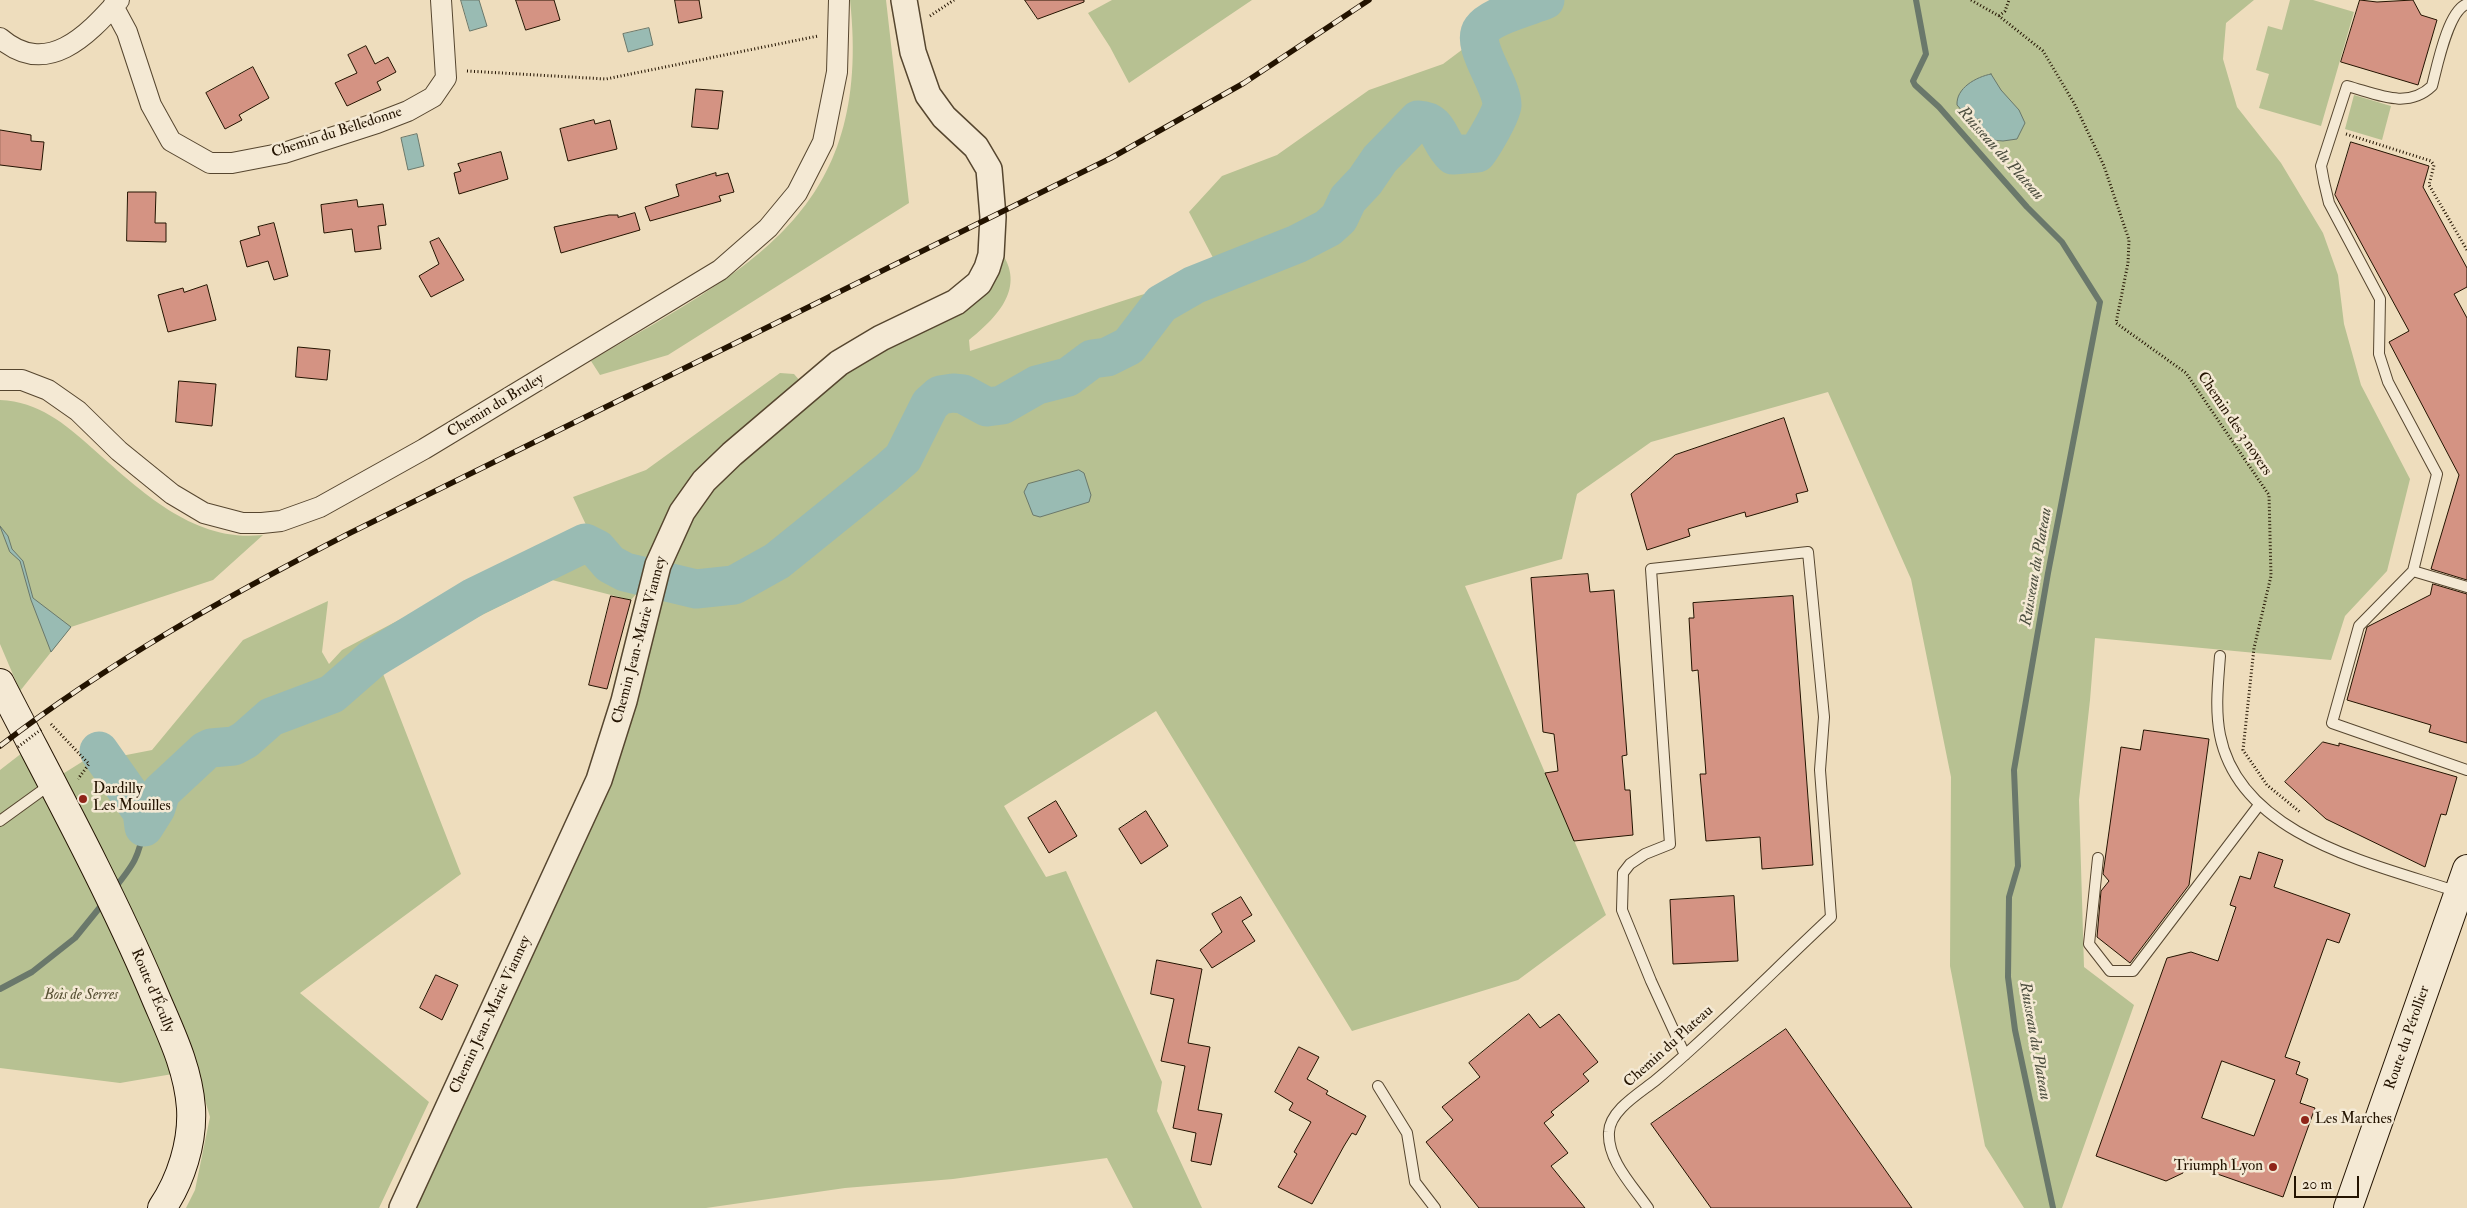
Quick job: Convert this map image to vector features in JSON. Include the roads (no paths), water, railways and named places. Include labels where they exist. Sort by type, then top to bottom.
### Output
[{"type":"main road","name":"Route d'Écully","points":[[0,683],[62,784],[103,884],[184,1065],[191,1108],[190,1133],[185,1158],[162,1208]]},
{"type":"main road","name":"Route du Pérollier","points":[[2348,1208],[2463,880]]},
{"type":"street","name":"Chemin du Belledonne","points":[[0,52],[17,57],[38,56],[62,49],[90,32],[116,3],[151,106],[171,141],[210,163],[232,163],[284,153],[408,111],[433,97],[446,78],[440,0]]},
{"type":"street","name":"Chemin du Bruley","points":[[0,380],[22,380],[48,390],[78,411],[119,451],[172,494],[204,512],[242,523],[262,523],[281,521],[320,507],[424,449],[720,270],[768,228],[797,193],[823,142],[837,72],[839,0]]},
{"type":"street","name":"Chemin Jean-Marie Vianney","points":[[402,1208],[600,780],[612,745],[658,565],[682,512],[704,481],[732,454],[850,355],[946,308],[970,293],[979,283],[987,268],[994,217],[989,169],[976,147],[944,118],[928,95],[913,52],[904,0]]},
{"type":"street","points":[[0,38],[24,54],[38,56]]},
{"type":"lane","points":[[2467,4],[2462,5],[2452,18],[2432,86],[2423,94],[2411,100],[2400,100],[2347,86],[2322,166],[2329,203],[2380,299],[2379,354],[2388,382],[2436,474],[2414,572],[2359,626],[2332,723],[2467,770]]},
{"type":"lane","name":"Chemin du Plateau","points":[[1648,1208],[1616,1162],[1610,1145],[1609,1130],[1616,1114],[1685,1055],[1831,917],[1820,770],[1824,717],[1808,552],[1651,570],[1670,844],[1645,854],[1630,864],[1623,874],[1622,910],[1651,981],[1685,1055]]},
{"type":"lane","points":[[2414,572],[2467,587]]},
{"type":"lane","points":[[2220,656],[2216,711],[2220,737],[2234,774],[2259,805],[2318,844],[2463,880]]},
{"type":"lane","points":[[0,821],[62,784]]},
{"type":"lane","points":[[2098,858],[2089,944],[2110,971],[2133,971],[2259,805]]},
{"type":"lane","points":[[1378,1086],[1406,1133],[1415,1182],[1435,1208]]},
{"type":"water","points":[[461,0],[479,0],[487,26],[470,31]]},
{"type":"water","points":[[649,28],[653,45],[628,52],[623,34]]},
{"type":"water","points":[[1991,74],[2001,90],[2019,110],[2025,123],[2017,139],[1991,140],[1980,129],[1980,119],[1970,120],[1957,105],[1960,93],[1968,84]]},
{"type":"water","points":[[417,134],[424,166],[408,170],[401,138]]},
{"type":"water","points":[[1079,470],[1084,473],[1091,495],[1089,502],[1040,517],[1033,515],[1024,492],[1028,484]]},
{"type":"water","points":[[0,526],[8,536],[12,549],[23,561],[33,598],[71,627],[51,652],[31,600],[20,561],[10,552]]},
{"type":"water","points":[[725,574],[739,574],[754,585],[748,593],[739,597],[719,598],[720,577]]},
{"type":"waterway","points":[[144,827],[156,808],[161,792],[205,751],[211,748],[234,746],[245,740],[271,717],[332,694],[372,659],[474,597],[585,543],[597,549],[610,564],[625,572],[696,589],[734,585],[777,561],[903,458],[930,404],[940,395],[963,394],[987,407],[1002,405],[1037,385],[1068,377],[1092,359],[1107,357],[1129,346],[1161,304],[1194,285],[1297,244],[1328,228],[1339,218],[1348,199],[1365,181],[1380,159],[1418,120],[1431,124],[1453,155],[1477,153],[1495,122],[1502,105],[1501,96],[1480,45],[1479,36],[1482,29],[1502,16],[1545,0]]},
{"type":"waterway","name":"Ruisseau du Plateau","points":[[1916,0],[1926,54],[1913,81],[1915,85],[1939,107],[2027,207],[2062,242],[2100,302],[2048,573],[2014,770],[2018,866],[2009,897],[2008,977],[2015,1030],[2053,1208]]},
{"type":"waterway","points":[[99,751],[142,812],[144,827]]},
{"type":"waterway","points":[[114,889],[134,861],[140,846],[144,827]]},
{"type":"waterway","points":[[0,989],[32,972],[75,938],[105,901]]},
{"type":"railway","points":[[0,746],[41,715],[126,658],[259,581],[350,533],[1111,158],[1244,83],[1369,0]]},
{"type":"place","name":"Dardilly Les Mouilles","points":[[83,799]]},
{"type":"place","name":"Les Marches","points":[[2305,1120]]},
{"type":"place","name":"Triumph Lyon","points":[[2273,1167]]},
{"type":"park label","name":"Bois de Serres","points":[[81,996]]}]
